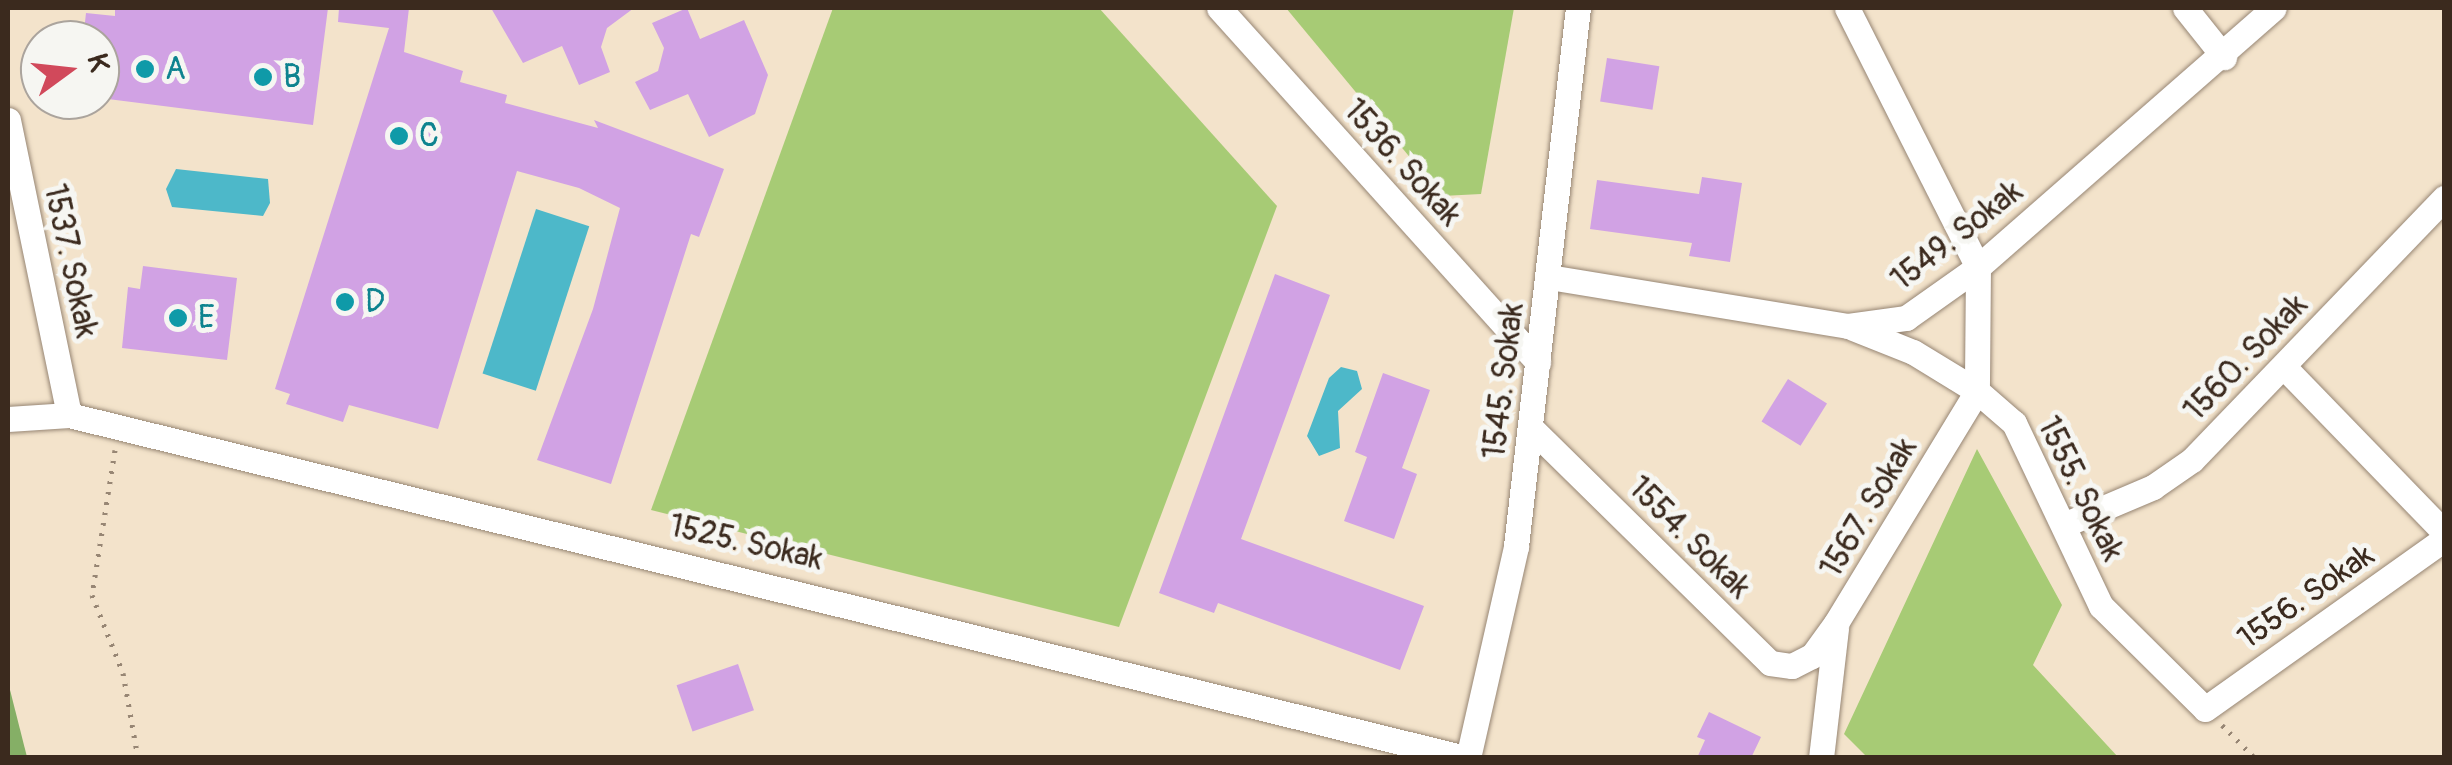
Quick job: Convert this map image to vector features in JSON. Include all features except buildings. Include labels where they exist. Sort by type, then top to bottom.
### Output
[{"type":"street","name":"1536. Sokak","points":[[1218,8],[1538,362]]},
{"type":"street","name":"1545. Sokak","points":[[1466,758],[1516,546],[1578,8]]},
{"type":"street","points":[[1847,8],[1978,267],[1978,391]]},
{"type":"street","points":[[2185,8],[2224,57]]},
{"type":"street","name":"1549. Sokak","points":[[1549,277],[1848,326],[1906,318],[1978,267],[2224,57],[2274,8]]},
{"type":"street","name":"1537. Sokak","points":[[8,120],[69,414]]},
{"type":"street","name":"1560. Sokak","points":[[2066,524],[2153,487],[2192,460],[2439,212]]},
{"type":"street","name":"1555. Sokak","points":[[1848,326],[1913,352],[1978,391],[2014,423],[2066,524],[2101,606],[2205,709]]},
{"type":"street","points":[[2284,367],[2444,536]]},
{"type":"street","name":"1567. Sokak","points":[[1812,656],[1978,391]]},
{"type":"street","name":"1525. Sokak","points":[[8,419],[69,414],[1466,758]]},
{"type":"street","name":"1554. Sokak","points":[[1531,428],[1770,663],[1792,666],[1812,656]]},
{"type":"street","name":"1556. Sokak","points":[[2205,709],[2444,536]]},
{"type":"street","points":[[1821,758],[1836,623]]},
{"type":"path","points":[[120,427],[92,595],[123,673],[138,758]]},
{"type":"path","points":[[2205,709],[2255,758]]},
{"type":"green space","points":[[833,8],[1099,8],[1277,206],[1119,627],[651,510]]},
{"type":"green space","points":[[1286,8],[1514,8],[1481,194],[1442,196]]},
{"type":"green space","points":[[1977,449],[2062,605],[2033,665],[2118,757],[1867,757],[1844,734]]},
{"type":"green space","points":[[8,682],[27,757],[8,757]]},
{"type":"water","points":[[176,169],[268,179],[270,203],[263,216],[172,207],[166,189]]},
{"type":"water","points":[[536,209],[589,226],[536,391],[483,374]]},
{"type":"water","points":[[1341,367],[1357,371],[1362,389],[1338,411],[1340,448],[1319,456],[1307,436],[1329,378]]},
{"type":"place","name":"A","points":[[145,69]]},
{"type":"place","name":"B","points":[[263,77]]},
{"type":"place","name":"C","points":[[399,136]]},
{"type":"place","name":"D","points":[[345,302]]},
{"type":"place","name":"E","points":[[178,318]]}]
